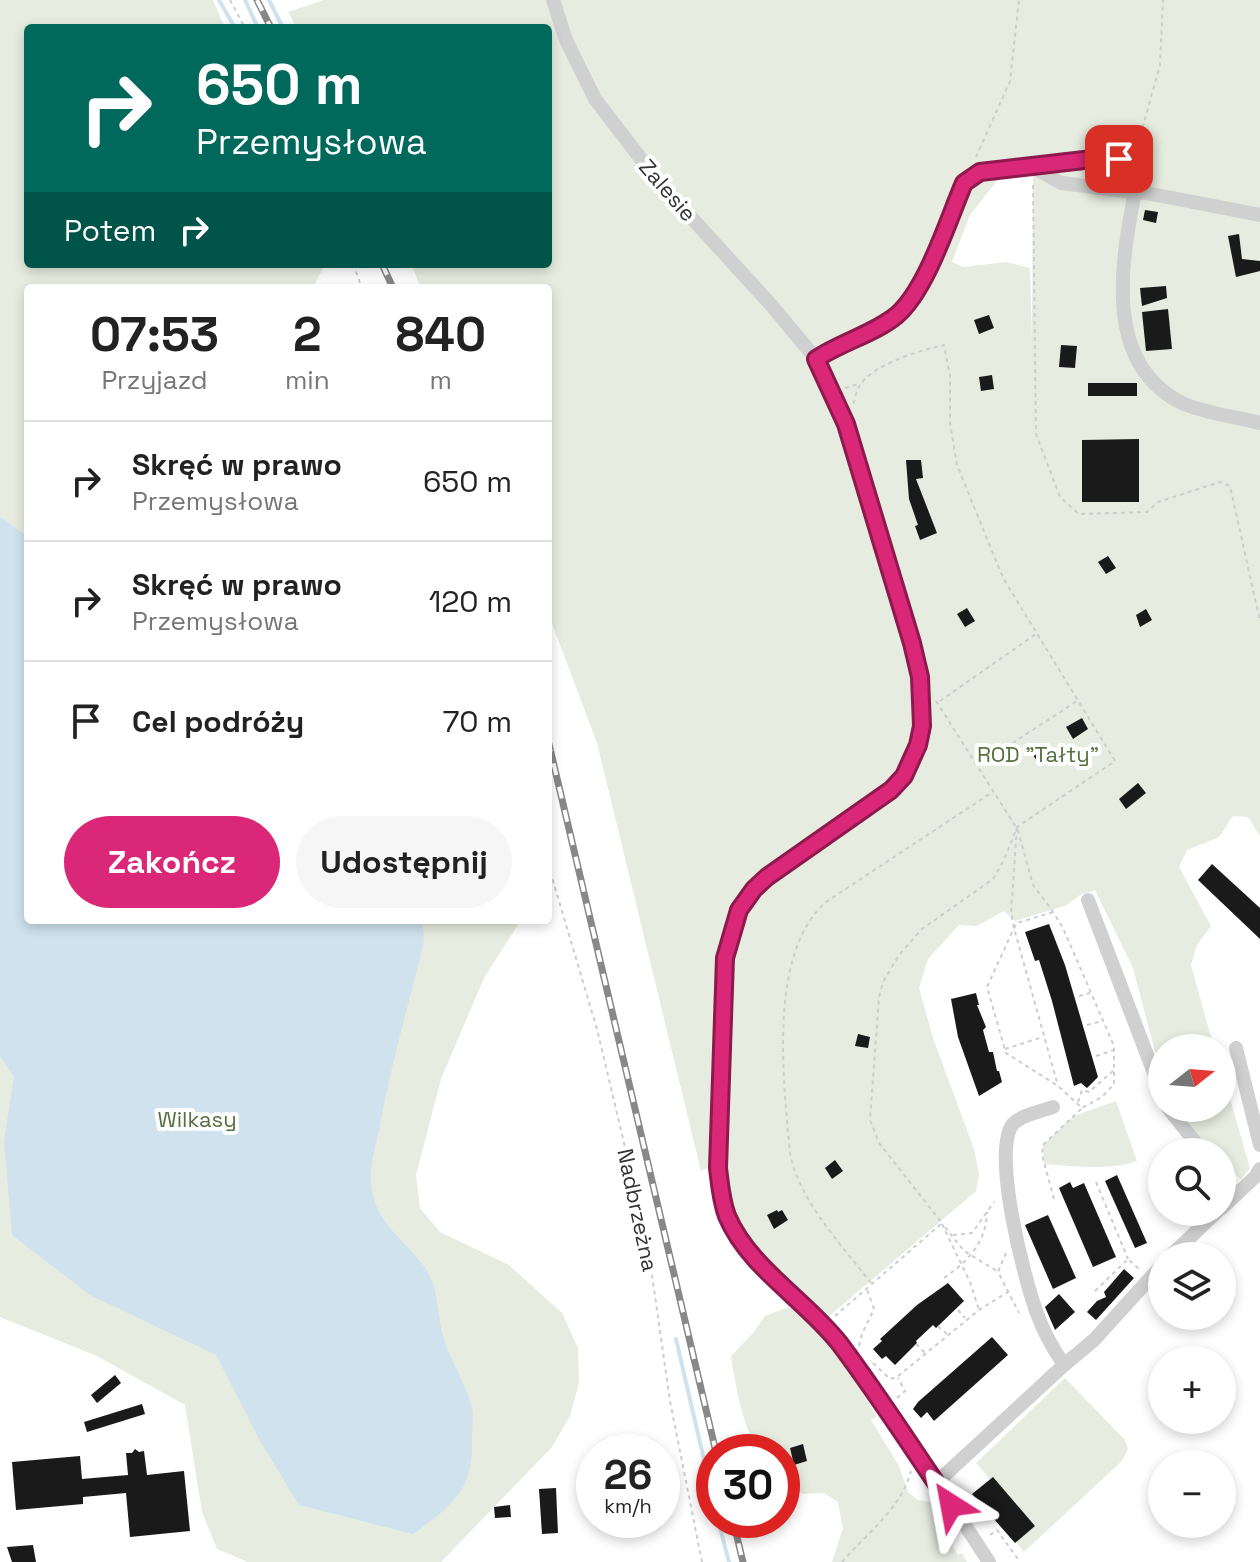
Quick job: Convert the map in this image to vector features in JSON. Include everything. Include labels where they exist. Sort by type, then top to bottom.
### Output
[{"type":"street","name":"Zalesie","points":[[553,0],[566,40],[595,99],[658,181],[816,359],[846,424],[912,643],[920,677],[922,726],[911,764],[891,790],[767,877],[739,910],[725,958],[722,984],[718,1168],[725,1207],[740,1238],[755,1259],[826,1326],[989,1562]]},
{"type":"street","points":[[816,359],[888,321],[904,307],[921,284],[964,183],[971,176],[980,172],[1110,157],[1132,165],[1140,192],[1127,233],[1124,274],[1124,328],[1133,354],[1153,383],[1183,404],[1260,423]]},
{"type":"street","points":[[1033,167],[1061,183],[1140,192],[1260,215]]},
{"type":"street","points":[[1088,900],[1148,1057]]},
{"type":"street","points":[[1236,1048],[1260,1145]]},
{"type":"street","points":[[1053,1107],[1017,1120],[1012,1125],[1006,1173],[1016,1240],[1037,1316],[1064,1365]]},
{"type":"street","points":[[1179,1122],[1192,1138]]},
{"type":"street","points":[[1236,1194],[1260,1169]]},
{"type":"street","points":[[1185,1242],[1202,1226]]},
{"type":"street","points":[[936,1483],[1094,1340],[1148,1281]]},
{"type":"path","points":[[230,0],[243,24]]},
{"type":"path","points":[[975,158],[1010,81],[1019,0]]},
{"type":"path","points":[[1132,165],[1160,65],[1163,0]]},
{"type":"path","points":[[1033,167],[1036,434],[1060,497],[1079,514],[1147,512],[1158,502],[1220,482],[1230,486],[1260,621]]},
{"type":"path","points":[[833,393],[860,384],[911,353],[944,345],[950,376],[950,423],[957,465],[1003,578],[1115,761],[1017,827],[993,879],[911,940],[888,971],[879,997],[870,1120],[879,1143],[964,1251],[998,1272]]},
{"type":"path","points":[[846,424],[860,384]]},
{"type":"path","points":[[1037,633],[938,702],[1017,827],[1033,885],[1066,935],[1114,1050],[1114,1084],[1102,1097],[1082,1108],[1043,1145],[1042,1155],[1054,1199]]},
{"type":"path","points":[[978,766],[1078,700]]},
{"type":"path","points":[[871,1283],[813,1207],[794,1174],[789,1141],[783,1023],[792,963],[811,917],[826,902],[994,791]]},
{"type":"path","points":[[1017,827],[1011,913],[1058,1086]]},
{"type":"path","name":"Nadbrzeżna","points":[[552,877],[597,1029],[647,1240],[670,1401],[702,1562]]},
{"type":"path","points":[[1053,912],[1017,923],[987,987],[1006,1053],[1058,1086],[1082,1108]]},
{"type":"path","points":[[1057,938],[1066,935]]},
{"type":"path","points":[[1070,966],[1078,964]]},
{"type":"path","points":[[1079,996],[1090,992]]},
{"type":"path","points":[[1087,1025],[1102,1021]]},
{"type":"path","points":[[1005,1049],[1044,1036]]},
{"type":"path","points":[[1096,1056],[1114,1050]]},
{"type":"path","points":[[1077,1104],[1083,1088],[1089,1092],[1115,1069]]},
{"type":"path","points":[[1096,1182],[1128,1259],[1148,1279]]},
{"type":"path","points":[[952,1235],[972,1233],[998,1196]]},
{"type":"path","points":[[944,1278],[972,1256],[984,1233],[987,1212]]},
{"type":"path","points":[[826,1326],[866,1287],[942,1223]]},
{"type":"path","points":[[942,1223],[979,1310]]},
{"type":"path","points":[[1095,1291],[1128,1259]]},
{"type":"path","points":[[859,1348],[874,1309],[866,1287]]},
{"type":"path","points":[[867,1356],[890,1379],[897,1377],[979,1310],[1008,1292]]},
{"type":"path","points":[[958,1310],[967,1320]]},
{"type":"path","points":[[938,1326],[948,1335]]},
{"type":"path","points":[[916,1344],[926,1354]]},
{"type":"path","points":[[904,1360],[910,1366]]},
{"type":"path","points":[[897,1377],[905,1391]]},
{"type":"path","points":[[842,1562],[888,1514],[908,1481],[911,1470]]},
{"type":"green space","name":"Wilkasy","points":[[0,0],[213,0],[223,24],[24,24],[24,268],[323,268],[315,284],[24,284],[24,924],[518,924],[484,978],[441,1079],[416,1175],[420,1208],[440,1232],[509,1265],[562,1313],[578,1348],[579,1383],[570,1416],[552,1447],[441,1562],[248,1562],[217,1549],[202,1512],[185,1405],[97,1356],[0,1317]]},
{"type":"green space","name":"ROD \"Tałty\"","points":[[324,0],[1260,0],[1260,836],[1248,817],[1233,816],[1219,837],[1187,850],[1179,867],[1211,926],[1197,945],[1191,965],[1210,1034],[1150,1034],[1133,968],[1095,890],[1080,895],[1067,905],[1015,921],[1004,911],[977,926],[959,925],[928,959],[919,988],[934,1041],[974,1149],[979,1174],[976,1191],[827,1318],[771,1267],[742,1233],[730,1207],[720,1161],[701,1171],[597,743],[552,624],[552,284],[419,284],[413,268],[552,268],[552,24],[295,24],[288,12]],"holes":[[[1033,167],[1032,340],[1030,268],[1006,262],[963,267],[952,262],[970,215],[1004,172],[968,181],[980,172]],[[922,754],[903,784],[848,829],[767,884],[747,915],[728,975],[732,929],[767,877],[891,790]]]},
{"type":"green space","points":[[1116,1101],[1137,1161],[1103,1167],[1044,1164],[1043,1145],[1074,1116]]},
{"type":"green space","points":[[1236,1120],[1250,1168],[1241,1180],[1236,1175],[1236,1138],[1200,1138],[1188,1122],[1236,1122]]},
{"type":"green space","points":[[789,1307],[802,1314],[827,1338],[877,1416],[871,1420],[899,1466],[908,1492],[918,1500],[931,1502],[940,1516],[935,1521],[958,1555],[962,1553],[967,1562],[832,1562],[843,1528],[838,1502],[824,1493],[800,1492],[800,1434],[750,1434],[744,1418],[731,1356],[765,1316]]},
{"type":"green space","points":[[1065,1378],[1125,1440],[1128,1449],[1122,1461],[1024,1552],[1016,1542],[993,1477],[990,1479],[976,1463]]},
{"type":"water","name":"Wilkasy","points":[[0,517],[24,534],[24,924],[422,924],[424,941],[372,1160],[371,1183],[380,1213],[428,1273],[435,1291],[444,1339],[472,1407],[469,1470],[465,1483],[450,1505],[413,1534],[299,1505],[260,1441],[216,1355],[90,1295],[12,1235],[4,1142],[14,1077],[0,1056]]},
{"type":"building","points":[[1145,210],[1158,212],[1156,223],[1143,220]]},
{"type":"building","points":[[1239,234],[1242,259],[1260,261],[1260,271],[1236,277],[1228,236]]},
{"type":"building","points":[[1166,286],[1167,298],[1142,306],[1140,288]]},
{"type":"building","points":[[1168,309],[1172,349],[1146,351],[1142,312]]},
{"type":"building","points":[[989,315],[994,328],[979,334],[974,320]]},
{"type":"building","points":[[1061,345],[1077,346],[1075,368],[1059,367]]},
{"type":"building","points":[[992,375],[994,389],[981,391],[979,377]]},
{"type":"building","points":[[1088,383],[1137,383],[1137,396],[1088,396]]},
{"type":"building","points":[[1139,439],[1139,502],[1082,502],[1082,440]]},
{"type":"building","points":[[906,460],[921,460],[923,478],[916,479],[937,533],[920,540],[909,499]]},
{"type":"building","points":[[1108,556],[1116,568],[1106,574],[1098,562]]},
{"type":"building","points":[[967,608],[975,621],[965,627],[957,614]]},
{"type":"building","points":[[1146,609],[1152,620],[1140,627],[1136,615]]},
{"type":"building","points":[[1082,718],[1088,729],[1073,739],[1066,727]]},
{"type":"building","points":[[1044,744],[1050,754],[1037,761],[1031,752]]},
{"type":"building","points":[[1138,783],[1146,793],[1126,809],[1119,799]]},
{"type":"building","points":[[1212,864],[1260,908],[1260,939],[1198,880]]},
{"type":"building","points":[[1049,924],[1065,965],[1098,1077],[1087,1088],[1081,1083],[1074,1086],[1039,960],[1035,961],[1025,932]]},
{"type":"building","points":[[976,993],[977,1005],[986,1027],[983,1030],[989,1052],[993,1052],[1002,1082],[979,1096],[958,1037],[951,999]]},
{"type":"building","points":[[858,1034],[870,1037],[868,1048],[855,1046]]},
{"type":"building","points":[[835,1160],[843,1171],[832,1179],[825,1168]]},
{"type":"building","points":[[1117,1175],[1147,1243],[1135,1248],[1105,1181]]},
{"type":"building","points":[[1070,1182],[1073,1188],[1084,1183],[1116,1257],[1093,1267],[1059,1188]]},
{"type":"building","points":[[782,1210],[788,1220],[774,1229],[767,1215]]},
{"type":"building","points":[[1048,1215],[1076,1278],[1053,1289],[1025,1225]]},
{"type":"building","points":[[1124,1269],[1134,1278],[1096,1320],[1087,1312],[1097,1301],[1106,1297],[1104,1292]]},
{"type":"building","points":[[948,1283],[964,1301],[936,1328],[933,1325],[895,1365],[886,1356],[882,1359],[873,1349],[882,1341],[880,1339],[917,1305]]},
{"type":"building","points":[[1059,1294],[1075,1312],[1055,1330],[1045,1307]]},
{"type":"building","points":[[992,1337],[1008,1355],[934,1421],[927,1412],[921,1418],[913,1409],[918,1402]]},
{"type":"building","points":[[115,1375],[121,1383],[97,1403],[91,1395]]},
{"type":"building","points":[[142,1404],[145,1414],[87,1432],[84,1422]]},
{"type":"building","points":[[803,1444],[807,1461],[800,1463],[800,1445]]},
{"type":"building","points":[[135,1449],[144,1451],[147,1475],[184,1471],[190,1531],[130,1537],[126,1493],[83,1497],[83,1504],[16,1510],[12,1462],[80,1456],[82,1479],[128,1475],[126,1453],[132,1453]]},
{"type":"building","points":[[993,1477],[1035,1526],[1015,1543],[972,1494]]},
{"type":"building","points":[[556,1488],[558,1533],[542,1534],[539,1489]]},
{"type":"building","points":[[510,1505],[511,1517],[495,1518],[494,1507]]},
{"type":"building","points":[[33,1545],[36,1562],[12,1562],[7,1547]]},
{"type":"waterway","points":[[219,0],[233,24]]},
{"type":"waterway","points":[[245,0],[256,24]]},
{"type":"waterway","points":[[269,0],[281,24]]},
{"type":"waterway","points":[[676,1339],[698,1434]]},
{"type":"waterway","points":[[723,1538],[729,1562]]},
{"type":"railway","points":[[257,0],[269,24]]},
{"type":"railway","points":[[384,268],[391,284]]},
{"type":"railway","points":[[552,757],[712,1434]]},
{"type":"railway","points":[[737,1538],[743,1562]]},
{"type":"route","points":[[951,1505],[826,1326],[755,1259],[728,1217],[718,1168],[725,958],[739,910],[754,889],[891,790],[911,764],[922,726],[923,699],[912,643],[846,424],[816,359],[888,321],[904,307],[921,284],[964,183],[971,176],[980,172],[1110,157],[1119,159]]}]
